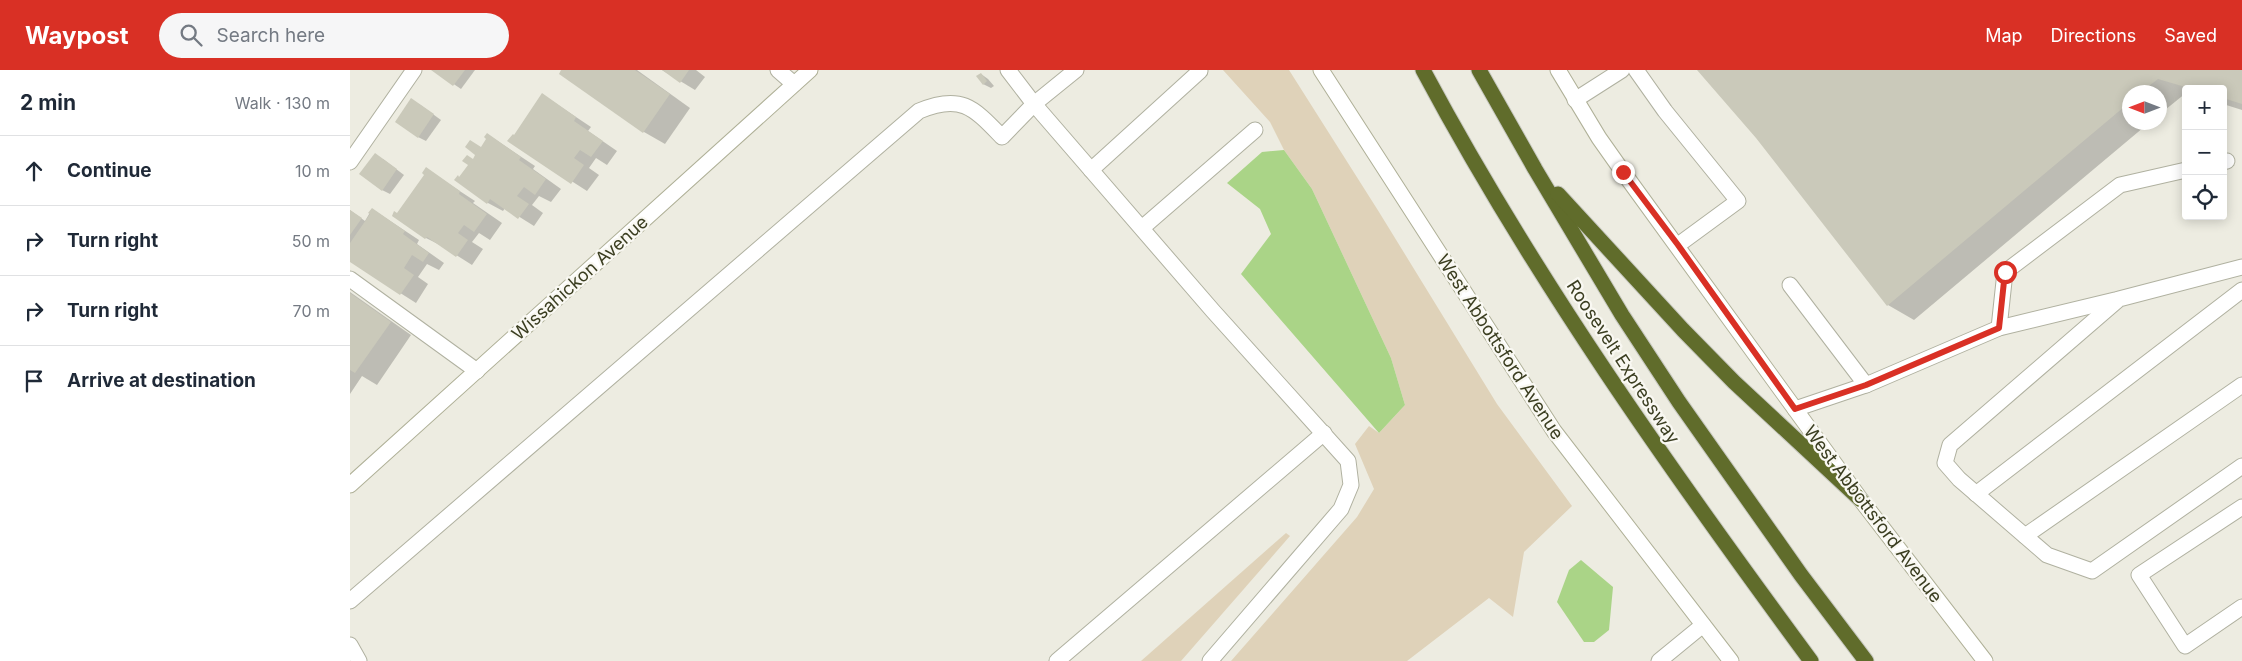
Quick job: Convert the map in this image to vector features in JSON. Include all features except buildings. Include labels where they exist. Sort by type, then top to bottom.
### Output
[{"type":"highway","name":"Roosevelt Expressway","points":[[1422,70],[1499,203],[1616,386],[1672,470],[1811,661]]},
{"type":"highway","name":"Roosevelt Expressway","points":[[1479,70],[1535,170],[1622,315],[1679,402],[1801,575],[1866,661]]},
{"type":"highway","points":[[1535,170],[1683,330],[1734,382],[1861,500]]},
{"type":"street","points":[[350,162],[414,70]]},
{"type":"street","points":[[778,70],[794,84]]},
{"type":"street","name":"Wissahickon Avenue","points":[[350,485],[810,70]]},
{"type":"street","points":[[350,601],[919,112],[935,104],[956,104],[975,110],[1002,137],[1034,104],[1076,70]]},
{"type":"street","name":"West Abbottsford Avenue","points":[[1321,70],[1539,410],[1731,661]]},
{"type":"street","name":"West Abbottsford Avenue","points":[[1558,70],[1599,138],[1861,500],[1985,661]]},
{"type":"street","points":[[1575,100],[1622,70]]},
{"type":"street","points":[[1636,70],[1665,111],[1738,201],[1678,245]]},
{"type":"street","points":[[1091,170],[1200,71]]},
{"type":"street","points":[[1010,72],[1034,104],[1091,170],[1348,461],[1351,485],[1341,509],[1210,661]]},
{"type":"street","points":[[1142,228],[1255,130]]},
{"type":"street","points":[[1999,328],[2005,272],[2120,185],[2182,171]]},
{"type":"street","points":[[1795,409],[1866,385],[1999,328],[2242,267]]},
{"type":"street","points":[[350,279],[476,371]]},
{"type":"street","points":[[1790,285],[1866,385]]},
{"type":"street","points":[[1976,494],[2242,290]]},
{"type":"street","points":[[2119,299],[1950,445],[1945,463],[1959,479],[2048,555],[2092,571],[2242,466]]},
{"type":"street","points":[[2025,536],[2242,386]]},
{"type":"street","points":[[1057,661],[1324,434]]},
{"type":"street","points":[[2242,506],[2138,575],[2186,646],[2242,606]]},
{"type":"street","points":[[1659,661],[1703,625]]},
{"type":"street","points":[[350,645],[359,661]]},
{"type":"shaded area","points":[[1223,70],[1289,70],[1497,404],[1572,506],[1524,552],[1513,617],[1489,598],[1407,661],[1231,661],[1357,517],[1374,489],[1355,444],[1369,426],[1379,433],[1405,405],[1391,358],[1312,189],[1284,150],[1270,122]]},
{"type":"shaded area","points":[[1284,150],[1312,189],[1391,358],[1405,405],[1379,433],[1241,274],[1271,234],[1260,209],[1227,183],[1262,152]]},
{"type":"shaded area","points":[[1286,533],[1290,536],[1181,661],[1141,661]]},
{"type":"shaded area","points":[[1581,560],[1613,587],[1609,630],[1594,642],[1584,642],[1557,602],[1569,570]]},
{"type":"route","points":[[1623,172],[1678,245],[1795,409],[1866,385],[1999,328],[2005,272]]}]
